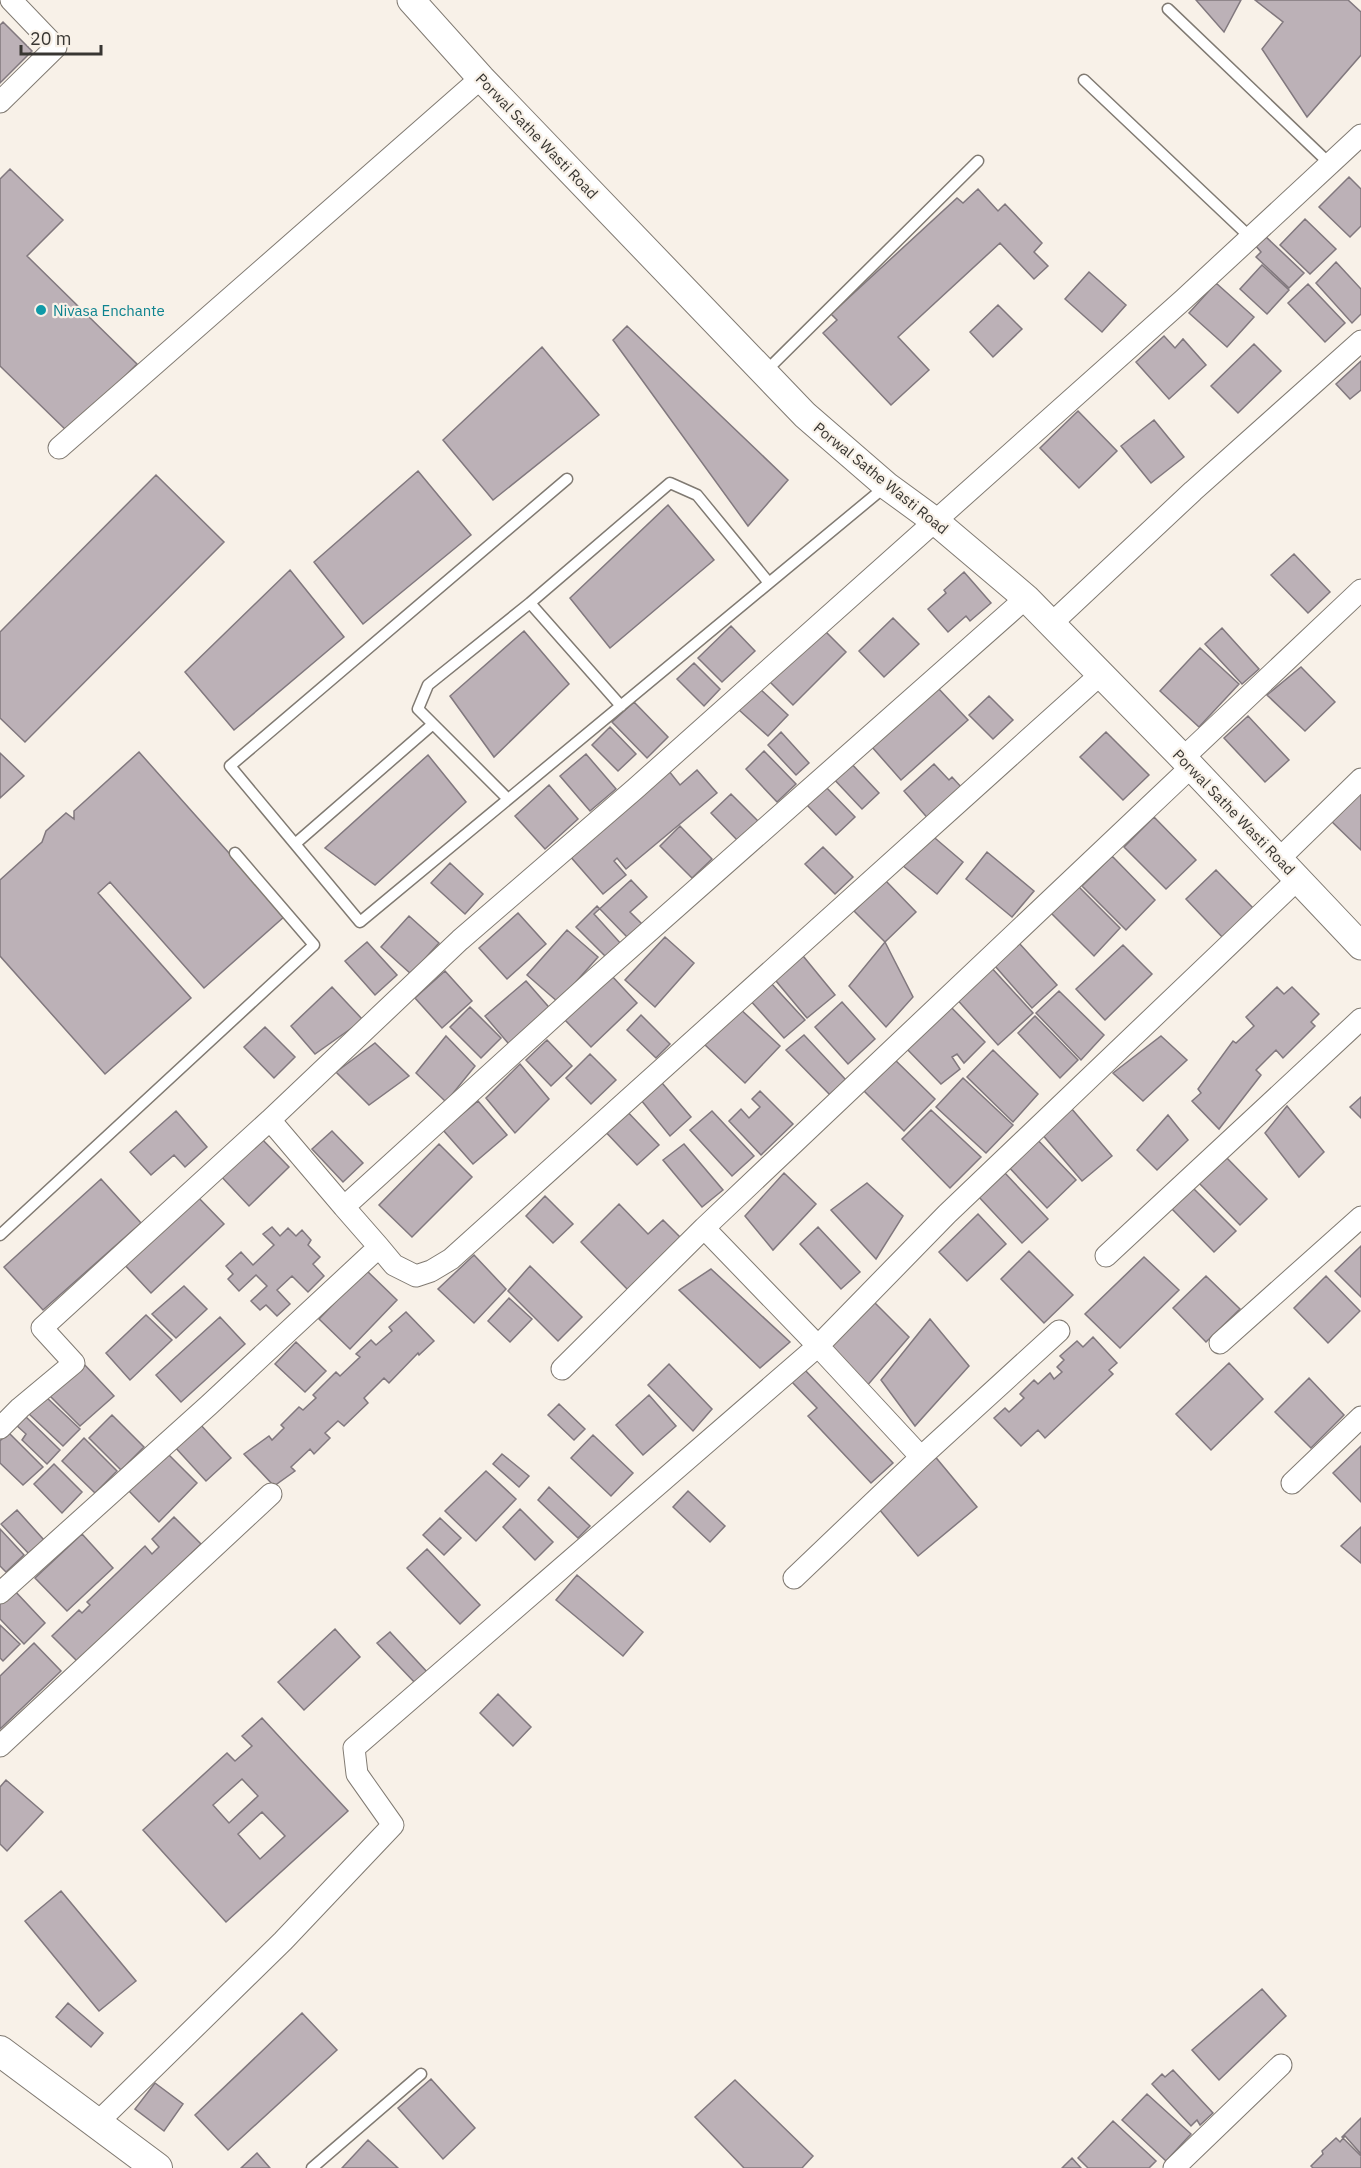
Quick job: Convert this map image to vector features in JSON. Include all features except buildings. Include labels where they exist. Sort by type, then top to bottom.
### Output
[{"type":"main road","points":[[0,2051],[157,2168]]},
{"type":"street","points":[[0,102],[56,47],[11,0]]},
{"type":"street","name":"Porwal Sathe Wasti Road","points":[[411,0],[481,78],[806,415],[887,486],[935,521],[1026,598],[1361,946]]},
{"type":"street","points":[[59,448],[481,78]]},
{"type":"street","points":[[0,1428],[20,1408],[74,1363],[42,1328],[270,1120],[460,940],[644,782],[1251,238],[1361,135]]},
{"type":"street","points":[[1051,624],[1193,491],[1361,341]]},
{"type":"street","points":[[562,1369],[704,1228],[1187,763],[1361,590]]},
{"type":"street","points":[[344,1207],[595,979],[1026,598]]},
{"type":"street","points":[[270,1120],[394,1265],[416,1276],[431,1271],[451,1259],[1101,674]]},
{"type":"street","points":[[1279,859],[1361,779]]},
{"type":"street","points":[[97,2123],[283,1941],[393,1826],[357,1774],[354,1748],[818,1346],[946,1214],[1298,879]]},
{"type":"street","points":[[1106,1256],[1361,1019]]},
{"type":"street","points":[[1221,1343],[1361,1217]]},
{"type":"street","points":[[704,1228],[921,1457]]},
{"type":"street","points":[[0,1593],[209,1405],[379,1247]]},
{"type":"street","points":[[794,1578],[921,1457],[1059,1331]]},
{"type":"street","points":[[1292,1483],[1361,1417]]},
{"type":"street","points":[[0,1746],[271,1494]]},
{"type":"street","points":[[1174,2168],[1281,2065]]},
{"type":"lane","points":[[1168,9],[1330,164]]},
{"type":"lane","points":[[1084,80],[1251,238]]},
{"type":"lane","points":[[765,372],[978,161]]},
{"type":"lane","points":[[567,479],[230,766],[360,922],[887,486]]},
{"type":"lane","points":[[508,799],[418,709],[428,685],[530,603],[670,483],[697,495],[769,583]]},
{"type":"lane","points":[[530,603],[621,706]]},
{"type":"lane","points":[[295,844],[433,724]]},
{"type":"lane","points":[[0,1235],[314,945],[235,853]]},
{"type":"lane","points":[[312,2168],[421,2074]]},
{"type":"place","name":"Nivasa Enchante","points":[[41,310]]}]
